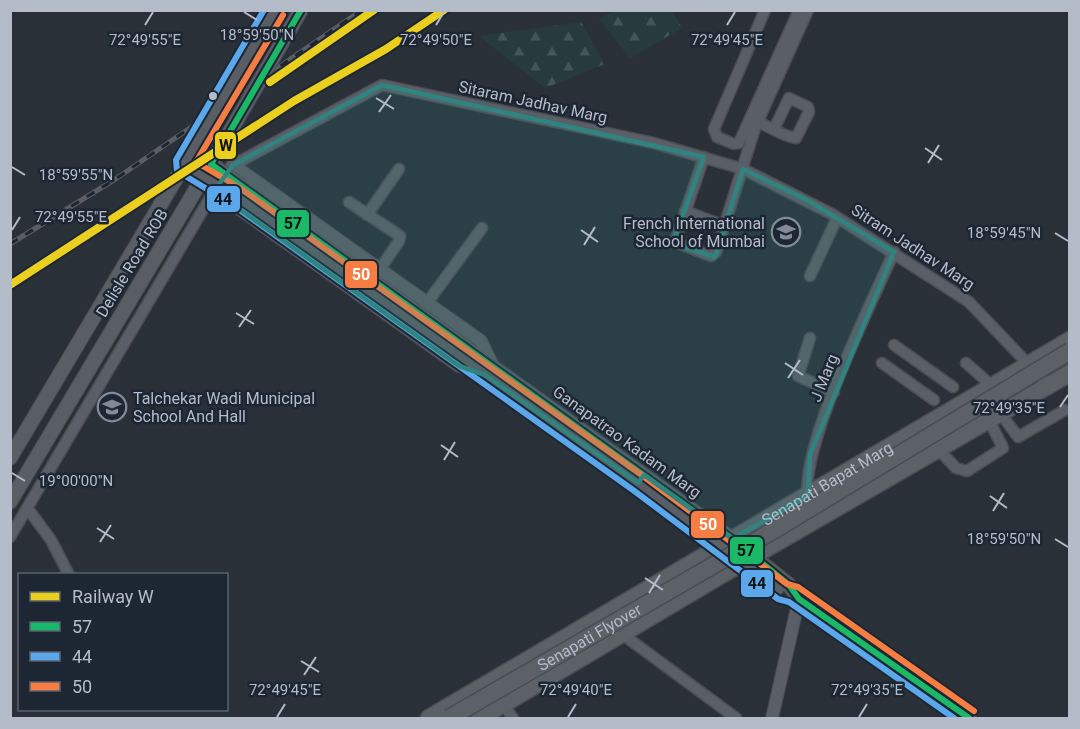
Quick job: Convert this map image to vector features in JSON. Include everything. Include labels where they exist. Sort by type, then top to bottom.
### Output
[{"type":"main road","name":"Delisle Road ROB","points":[[10,458],[275,10]]},
{"type":"main road","name":"Delisle Road ROB","points":[[10,502],[301,10]]},
{"type":"main road","points":[[191,152],[211,164],[238,190],[494,374]]},
{"type":"main road","points":[[184,165],[203,176],[238,190]]},
{"type":"main road","name":"Senapati Bapat Marg","points":[[429,718],[1070,340]]},
{"type":"main road","name":"Senapati Flyover","points":[[449,718],[776,529],[1070,351]]},
{"type":"main road","name":"Senapati Flyover","points":[[468,718],[1070,362]]},
{"type":"main road","name":"Senapati Bapat Marg","points":[[480,718],[510,715],[621,635],[939,450],[994,422],[1070,373]]},
{"type":"main road","name":"Ganapatrao Kadam Marg","points":[[494,374],[641,479],[747,560],[789,585],[796,596],[969,718]]},
{"type":"street","points":[[754,125],[736,145],[714,132],[765,10]]},
{"type":"street","points":[[704,157],[675,239],[677,244],[713,255],[743,169],[754,125],[804,11]]},
{"type":"street","name":"Sitaram Jadhav Marg","points":[[233,165],[382,85],[654,143],[704,157],[743,169],[835,216]]},
{"type":"street","points":[[754,125],[774,129]]},
{"type":"street","points":[[10,537],[214,191],[233,165],[481,340],[494,374]]},
{"type":"street","points":[[368,215],[399,169]]},
{"type":"street","points":[[214,191],[459,366],[494,374]]},
{"type":"street","points":[[349,202],[400,239],[380,269]]},
{"type":"street","points":[[685,211],[725,226]]},
{"type":"street","points":[[810,276],[835,216]]},
{"type":"street","name":"Sitram Jadhav Marg","points":[[835,216],[969,302],[1030,363],[1049,386]]},
{"type":"street","points":[[427,303],[482,228]]},
{"type":"street","name":"J Marg","points":[[808,496],[810,455],[834,392],[894,252]]},
{"type":"street","points":[[810,338],[798,376],[834,392]]},
{"type":"street","points":[[894,345],[954,387]]},
{"type":"street","points":[[882,363],[934,400]]},
{"type":"street","points":[[966,363],[992,386]]},
{"type":"street","points":[[994,422],[1018,437],[1065,410]]},
{"type":"street","points":[[939,450],[956,468],[967,471],[1003,448],[994,422]]},
{"type":"street","points":[[808,496],[820,519]]},
{"type":"street","points":[[28,509],[51,540],[68,573]]},
{"type":"street","points":[[772,718],[796,596]]},
{"type":"street","points":[[608,614],[621,635],[736,718]]},
{"type":"highlighted area","points":[[382,85],[704,157],[673,243],[715,257],[743,169],[807,200],[894,252],[810,455],[808,496],[732,539],[644,475],[638,483],[485,375],[459,366],[214,191],[233,165]]},
{"type":"green space","points":[[614,11],[672,11],[682,28],[630,58],[599,19]]},
{"type":"green space","points":[[581,22],[605,64],[545,88],[479,36]]},
{"type":"railway","points":[[10,244],[114,180],[362,10]]},
{"type":"rail line","name":"W","points":[[270,82],[374,10]]},
{"type":"rail line","name":"W","points":[[10,285],[294,101],[386,49],[444,10]]},
{"type":"transit line","name":"44","points":[[264,10],[176,160],[177,171],[230,203],[633,490],[778,599],[789,602],[954,718]]},
{"type":"transit line","name":"57","points":[[301,10],[211,164],[732,539],[789,585],[799,599],[969,718]]},
{"type":"transit line","name":"50","points":[[283,15],[196,162],[240,188],[643,476],[787,584],[798,587],[974,711]]},
{"type":"place","name":"French International School of Mumbai","points":[[786,232]]},
{"type":"place","name":"Talchekar Wadi Municipal School And Hall","points":[[112,407]]}]
